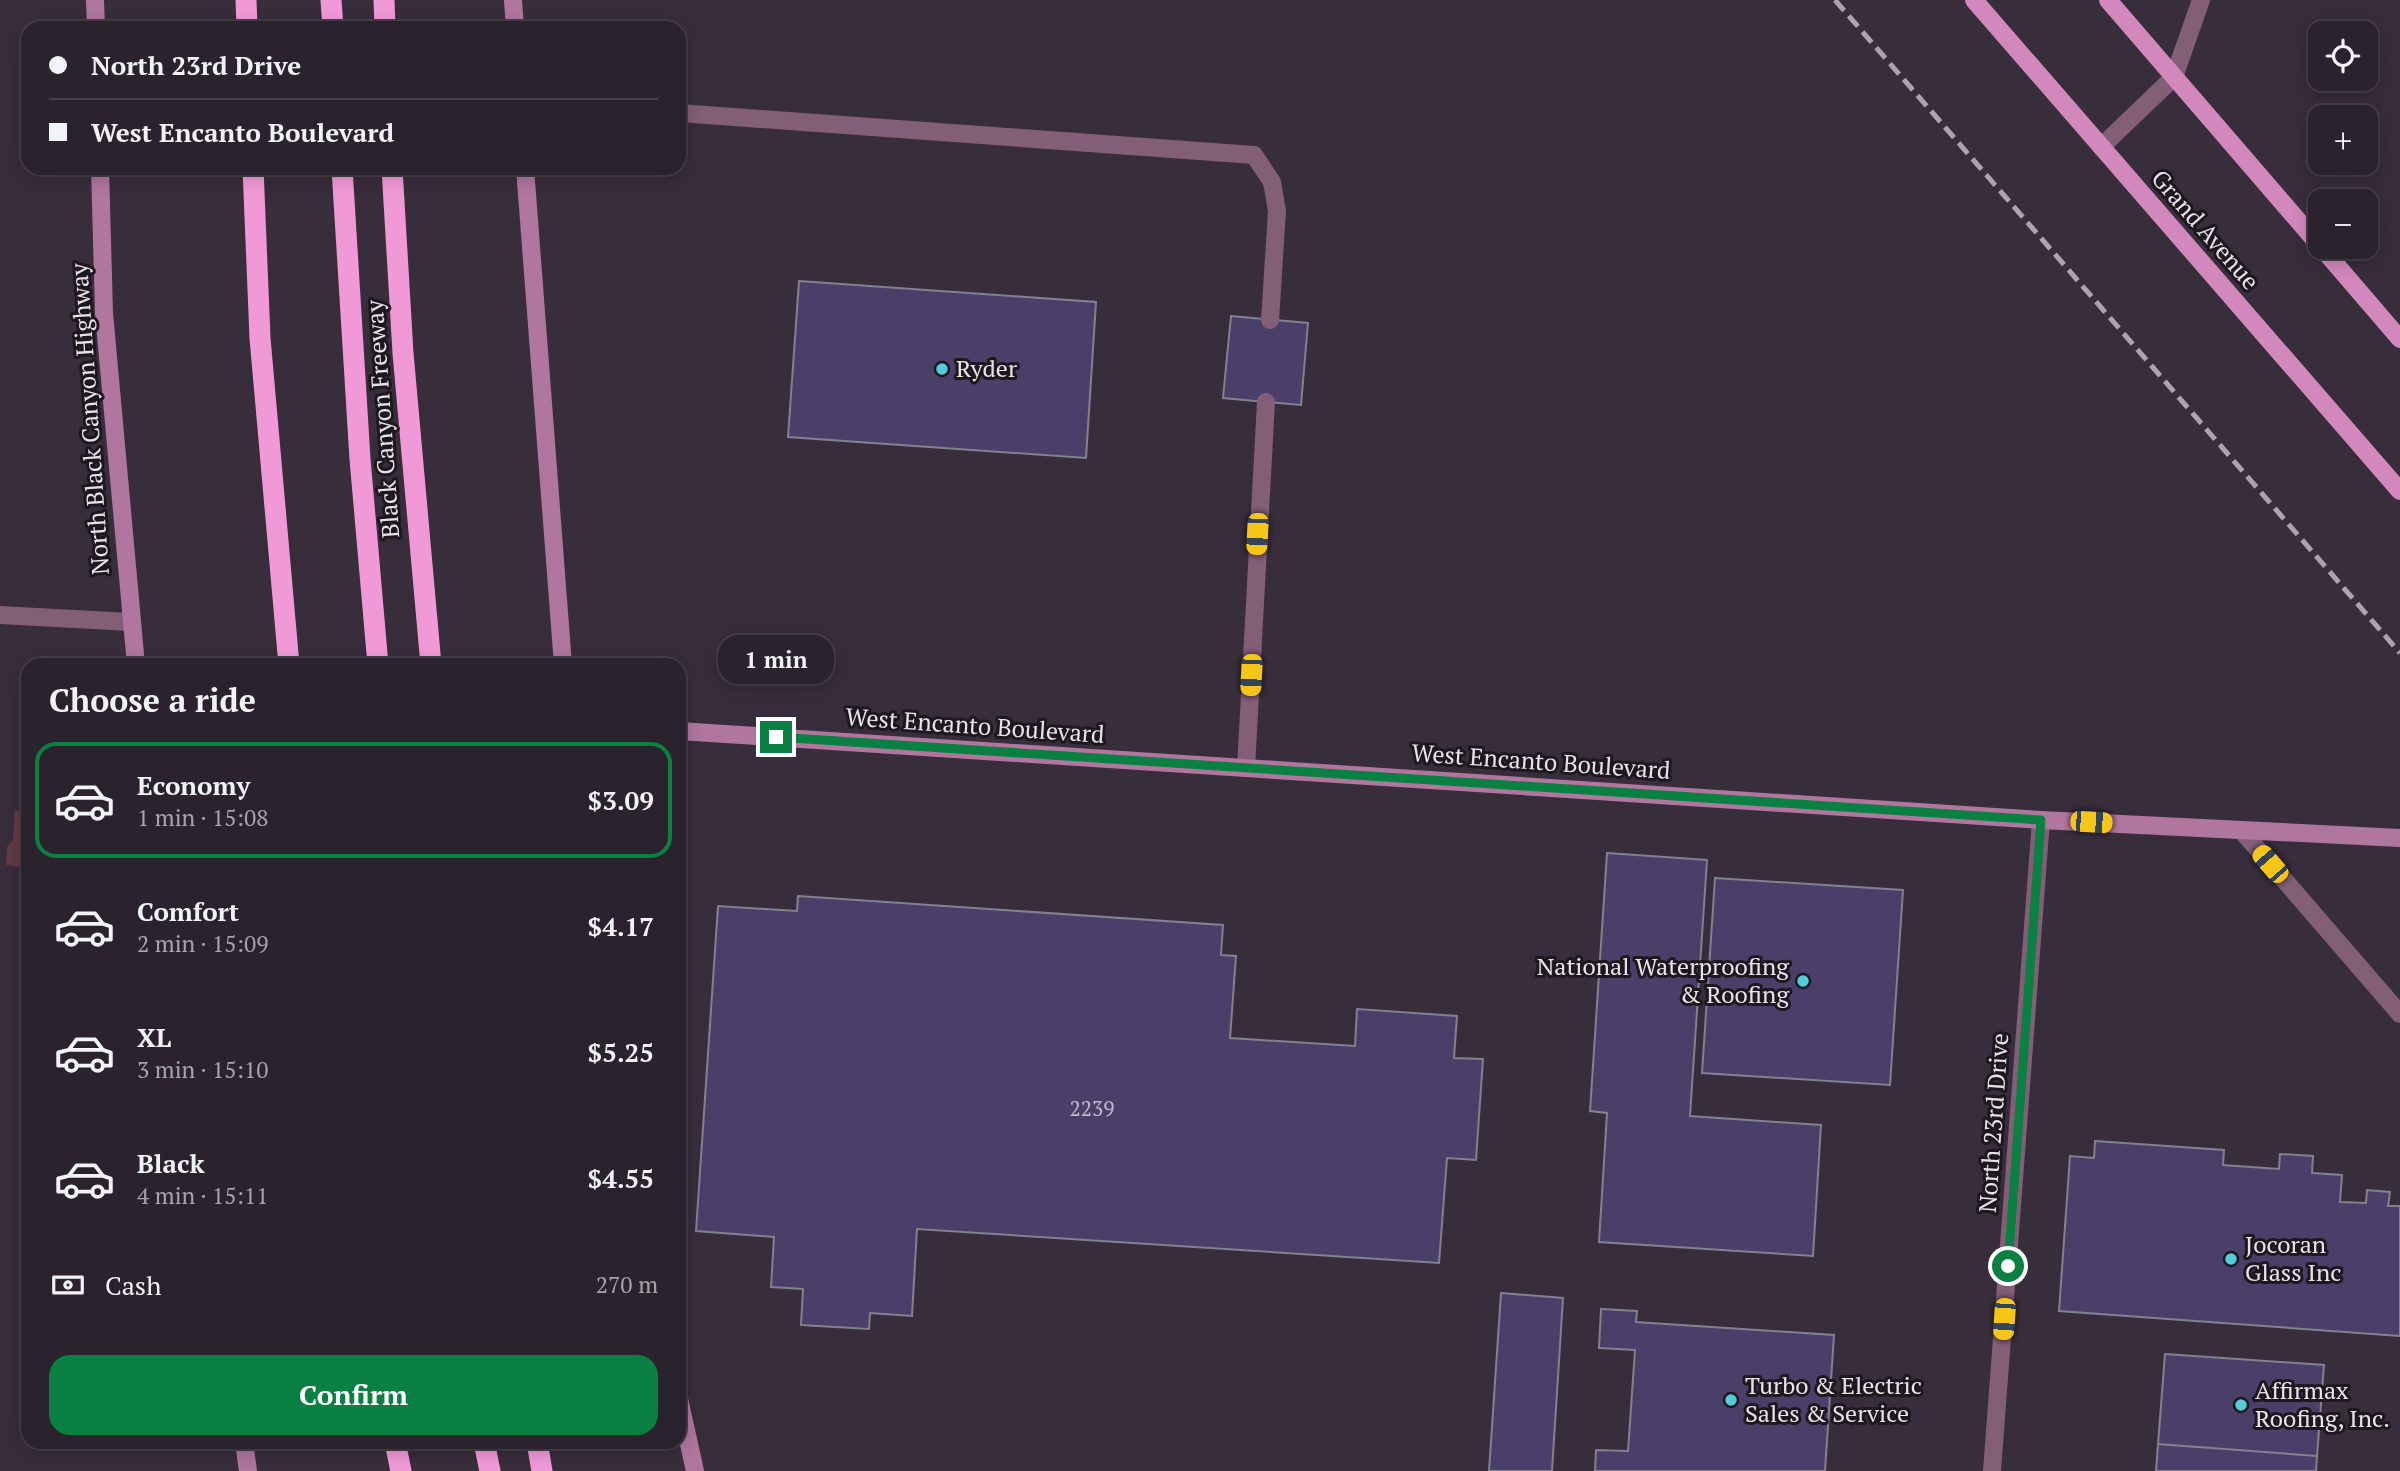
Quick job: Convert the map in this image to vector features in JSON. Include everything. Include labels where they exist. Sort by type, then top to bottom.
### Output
[{"type":"highway","points":[[246,0],[247,21]]},
{"type":"highway","points":[[331,0],[332,21]]},
{"type":"highway","points":[[384,0],[385,21]]},
{"type":"highway","points":[[253,175],[260,338],[288,658]]},
{"type":"highway","points":[[342,175],[360,459],[377,658]]},
{"type":"highway","name":"Black Canyon Freeway","points":[[392,175],[403,353],[430,658]]},
{"type":"highway","points":[[397,1449],[401,1471]]},
{"type":"highway","points":[[486,1449],[490,1471]]},
{"type":"highway","points":[[538,1449],[542,1471]]},
{"type":"main road","name":"Grand Avenue","points":[[1974,0],[2400,491]]},
{"type":"main road","points":[[2108,0],[2308,232]]},
{"type":"main road","points":[[2331,259],[2400,339]]},
{"type":"street","points":[[95,0],[96,21]]},
{"type":"street","points":[[513,0],[514,21]]},
{"type":"street","points":[[2101,147],[2174,76],[2201,0]]},
{"type":"street","points":[[686,114],[1254,155],[1272,182],[1277,211],[1270,320]]},
{"type":"street","name":"North Black Canyon Highway","points":[[100,175],[104,313],[135,658]]},
{"type":"street","points":[[526,175],[562,658]]},
{"type":"street","points":[[1246,768],[1266,402]]},
{"type":"street","points":[[0,615],[130,622]]},
{"type":"street","name":"West Encanto Boulevard","points":[[686,731],[2041,820],[2400,838]]},
{"type":"street","name":"North 23rd Drive","points":[[1992,1471],[2041,820]]},
{"type":"street","points":[[2242,831],[2400,1014]]},
{"type":"street","points":[[686,1430],[695,1471]]},
{"type":"street","points":[[245,1449],[248,1471]]},
{"type":"shaded area","points":[[15,810],[21,813],[21,867],[6,865],[7,847],[13,839]]},
{"type":"building","name":"Ryder","points":[[799,281],[1096,302],[1086,458],[788,437]]},
{"type":"building","points":[[1231,316],[1308,323],[1301,405],[1223,398]]},
{"type":"building","points":[[1607,853],[1707,860],[1690,1116],[1821,1125],[1813,1256],[1599,1242],[1607,1113],[1590,1111]]},
{"type":"building","name":"National Waterproofing & Roofing","points":[[1715,878],[1903,890],[1890,1085],[1702,1073]]},
{"type":"building","points":[[798,896],[1223,925],[1221,955],[1236,956],[1230,1038],[1355,1046],[1357,1009],[1457,1016],[1454,1058],[1483,1059],[1476,1160],[1447,1158],[1439,1263],[917,1229],[912,1316],[870,1313],[869,1329],[801,1325],[803,1289],[771,1287],[774,1237],[696,1231],[718,906],[797,911]]},
{"type":"building","name":"Jocoran Glass Inc","points":[[2095,1141],[2224,1150],[2223,1165],[2279,1169],[2280,1154],[2313,1156],[2312,1173],[2342,1175],[2340,1202],[2366,1203],[2367,1190],[2390,1192],[2388,1206],[2400,1206],[2400,1336],[2059,1311],[2070,1156],[2094,1158]]},
{"type":"building","points":[[1501,1293],[1563,1298],[1552,1471],[1489,1471]]},
{"type":"building","name":"Turbo & Electric Sales & Service","points":[[1601,1309],[1637,1311],[1636,1322],[1834,1335],[1825,1471],[1595,1471],[1596,1450],[1628,1451],[1635,1350],[1599,1348]]},
{"type":"building","name":"Affirmax Roofing, Inc.","points":[[2165,1354],[2324,1365],[2317,1456],[2158,1444]]},
{"type":"building","points":[[2158,1444],[2317,1456],[2316,1471],[2156,1471]]},
{"type":"railway","points":[[1835,0],[2400,653]]},
{"type":"place","name":"Ryder","points":[[942,369]]},
{"type":"place","name":"National Waterproofing & Roofing","points":[[1803,981]]},
{"type":"place","name":"Jocoran Glass Inc","points":[[2231,1259]]},
{"type":"place","name":"Turbo & Electric Sales & Service","points":[[1731,1400]]},
{"type":"place","name":"Affirmax Roofing, Inc.","points":[[2241,1405]]},
{"type":"route","points":[[776,737],[2041,820],[2008,1266]]}]
